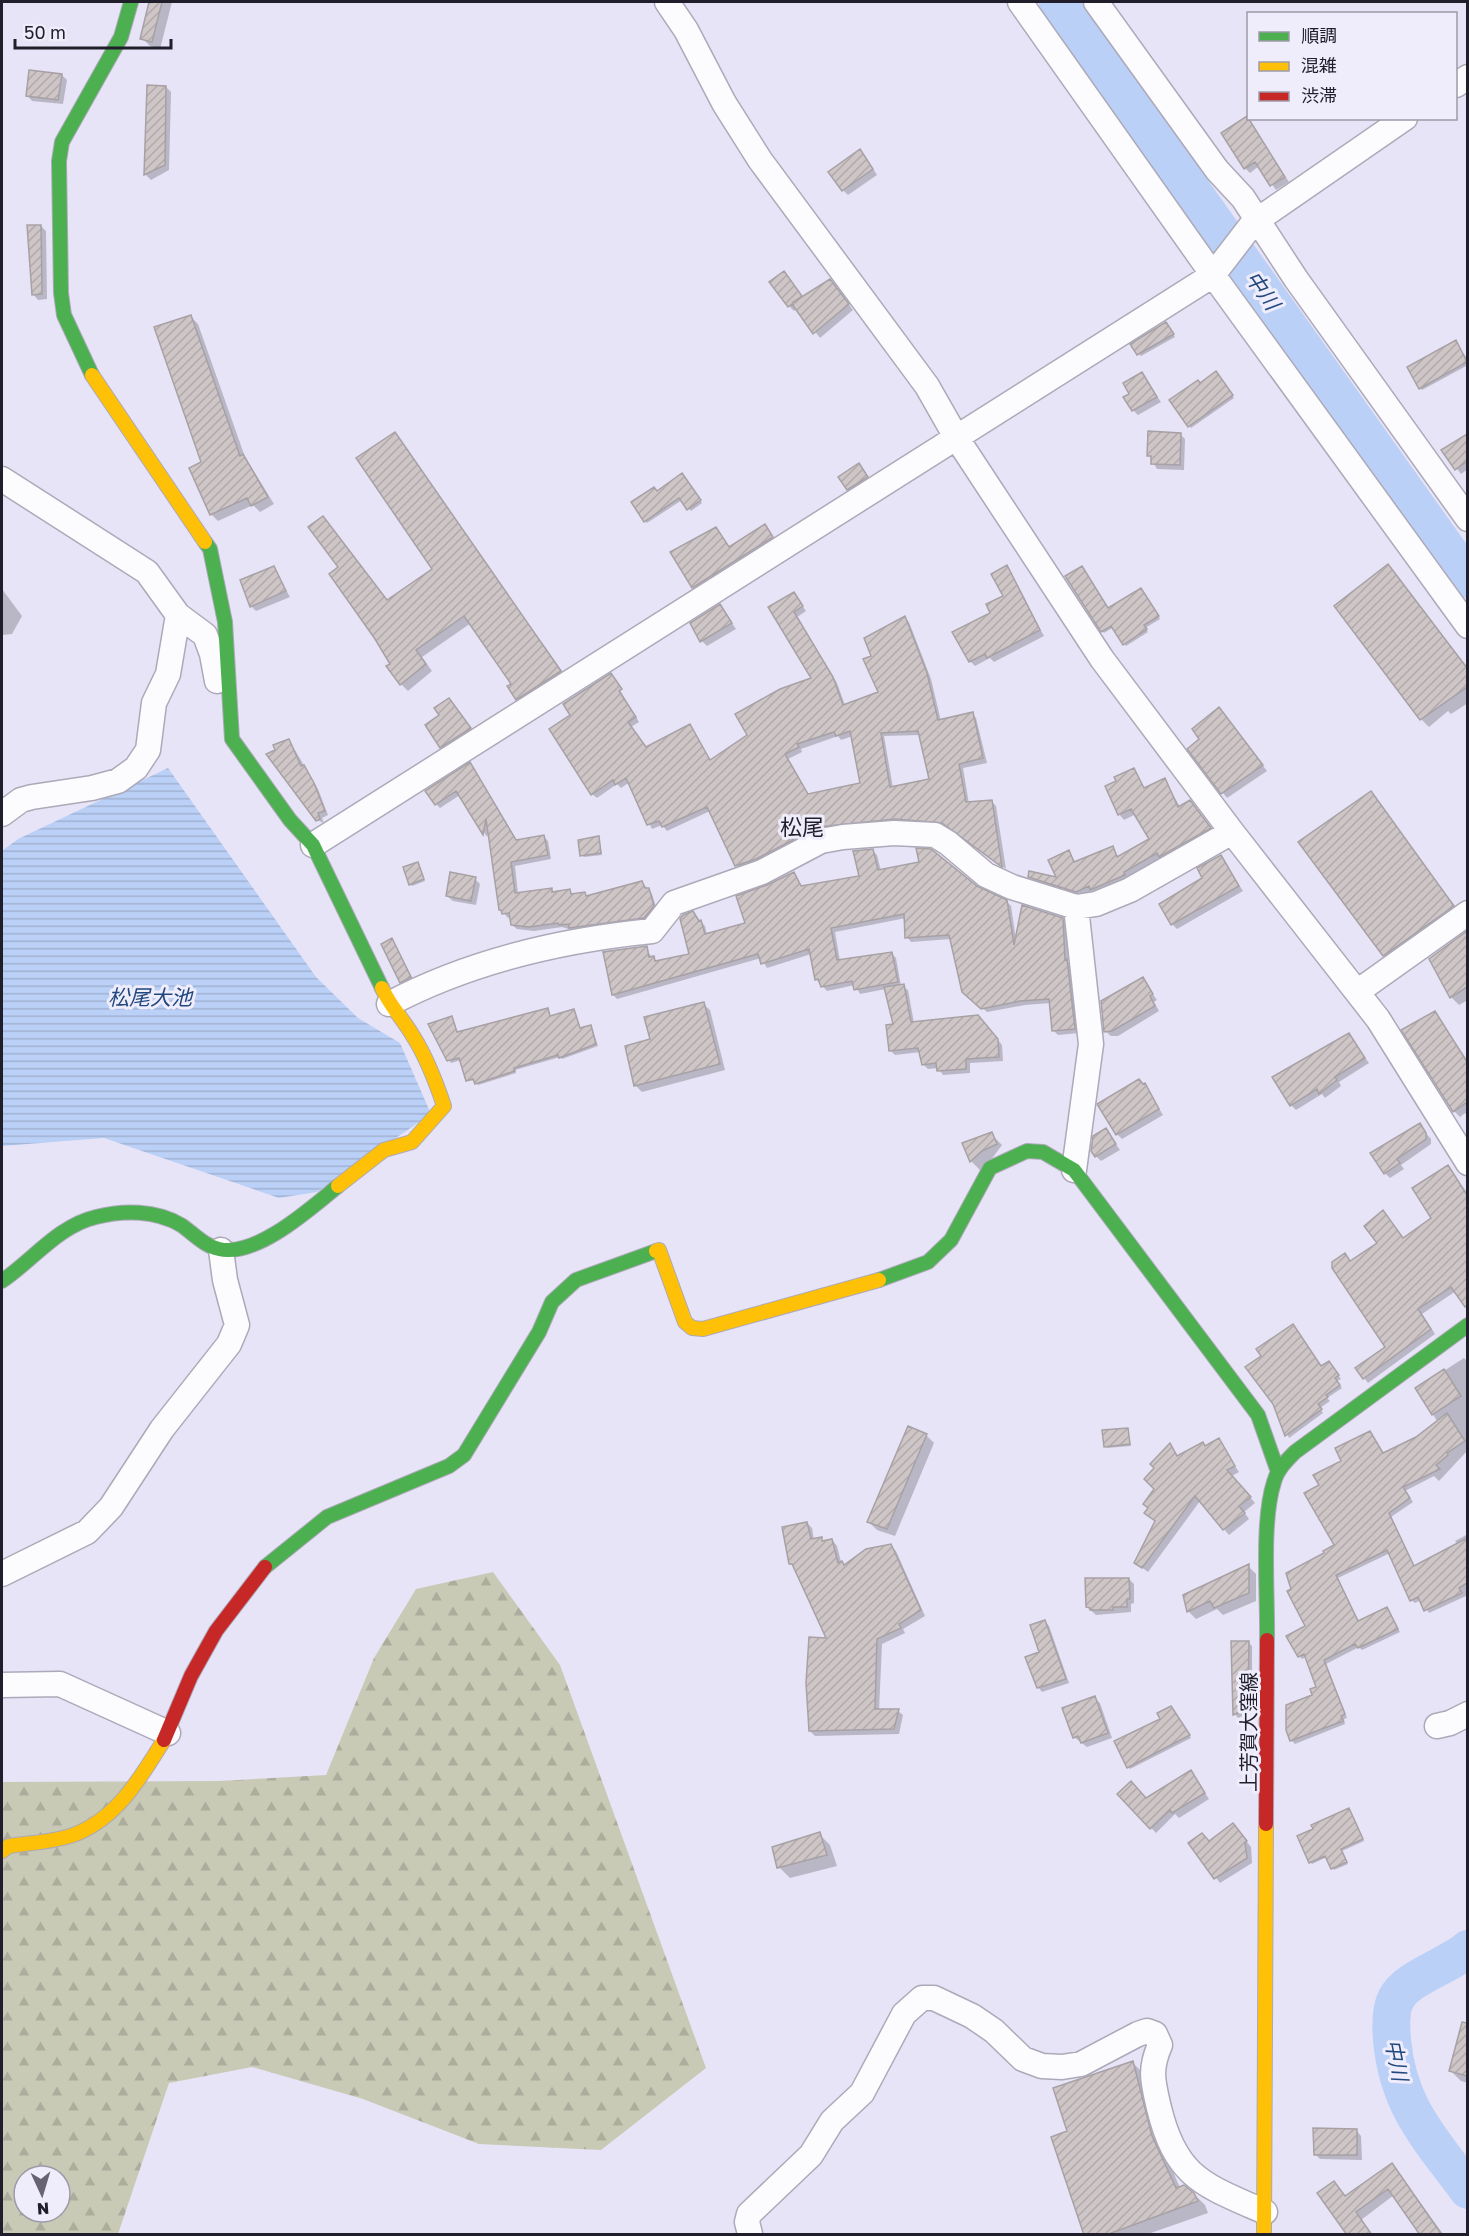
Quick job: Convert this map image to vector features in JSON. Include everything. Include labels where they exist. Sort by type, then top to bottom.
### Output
[{"type":"street","points":[[2,1281],[73,1226],[92,1218],[112,1214],[136,1212],[157,1216],[177,1224],[221,1250],[245,1247],[307,1212],[386,1149],[405,1145],[428,1128],[444,1106],[416,1041],[402,1017],[389,1004],[313,845],[290,820],[232,739],[225,622],[210,549],[98,386],[64,315],[61,293],[59,161],[62,142],[121,37],[131,2]]},
{"type":"street","points":[[667,2],[686,30],[724,103],[760,160],[927,386],[956,437],[1102,659],[1232,832],[1378,1019],[1467,1163]]},
{"type":"street","points":[[1020,2],[1213,276],[1467,626]]},
{"type":"street","points":[[1096,2],[1256,219],[1467,519]]},
{"type":"street","points":[[313,845],[1213,276],[1256,219],[1402,120]]},
{"type":"street","points":[[2,479],[147,572],[178,615],[205,635],[212,654],[224,709],[229,717]]},
{"type":"street","points":[[2,814],[21,800],[92,789],[118,781],[136,768],[148,750],[154,703],[168,674],[178,615]]},
{"type":"street","points":[[389,1004],[429,983],[499,960],[596,936],[652,931],[664,913],[680,900],[762,872],[821,841],[894,833],[935,836],[948,843],[986,875],[1012,887],[1076,907],[1096,904],[1130,890],[1232,832]]},
{"type":"street","points":[[1074,1170],[1091,1044],[1076,907]]},
{"type":"street","points":[[1357,992],[1467,913]]},
{"type":"street","points":[[2,1851],[9,1846],[73,1835],[109,1814],[138,1782],[168,1733],[191,1676],[216,1631],[266,1565],[327,1517],[449,1466],[464,1455],[539,1332],[552,1302],[576,1280],[659,1250],[685,1322],[692,1328],[703,1329],[884,1279],[928,1262],[951,1240],[990,1168],[1027,1151],[1043,1152],[1074,1170],[1258,1415],[1277,1469],[1304,1445],[1467,1325]]},
{"type":"street","points":[[2,1574],[87,1532],[111,1507],[162,1429],[229,1344],[237,1325],[225,1280],[221,1250]]},
{"type":"street","name":"上芳賀大窪線","points":[[1264,2223],[1269,1518],[1277,1469]]},
{"type":"street","points":[[2,1685],[60,1684],[168,1733]]},
{"type":"street","points":[[1437,1726],[1450,1723],[1467,1714]]},
{"type":"street","points":[[750,2235],[747,2222],[749,2214],[811,2155],[832,2121],[862,2093],[904,2014],[922,1998],[942,2001],[972,2016],[994,2031],[1023,2059],[1042,2066],[1062,2067],[1081,2064],[1138,2034],[1147,2031],[1155,2034],[1160,2045],[1152,2064],[1153,2082],[1164,2129],[1176,2156],[1191,2174],[1264,2223]]},
{"type":"green space","points":[[493,1572],[560,1665],[706,2068],[601,2150],[479,2144],[363,2099],[252,2067],[169,2083],[118,2234],[2,2234],[2,1782],[219,1781],[326,1775],[374,1658],[416,1589]]},
{"type":"water","name":"松尾大池","points":[[168,768],[316,977],[358,1018],[400,1043],[431,1114],[317,1192],[279,1198],[104,1138],[2,1146],[2,851],[18,839]]},
{"type":"building","points":[[149,2],[162,2],[152,42],[140,39]]},
{"type":"building","points":[[29,70],[62,74],[58,100],[26,96]]},
{"type":"building","points":[[147,85],[166,86],[165,165],[144,175]]},
{"type":"building","points":[[1247,116],[1247,120],[1249,120],[1285,177],[1270,186],[1255,162],[1244,169],[1221,133]]},
{"type":"building","points":[[860,149],[873,169],[842,191],[828,172]]},
{"type":"building","points":[[27,225],[41,225],[42,294],[32,295]]},
{"type":"building","points":[[784,271],[802,296],[792,303],[830,279],[849,304],[813,334],[792,304],[788,307],[769,282]]},
{"type":"building","points":[[191,315],[240,456],[243,454],[268,497],[251,506],[247,498],[210,515],[189,468],[201,462],[154,327]]},
{"type":"building","points":[[1166,322],[1174,334],[1137,355],[1130,344]]},
{"type":"building","points":[[1456,340],[1467,362],[1419,389],[1407,367]]},
{"type":"building","points":[[1216,371],[1233,395],[1188,427],[1169,400],[1198,380],[1200,383]]},
{"type":"building","points":[[1142,372],[1157,397],[1132,411],[1123,397],[1129,394],[1123,383]]},
{"type":"building","points":[[1148,431],[1181,433],[1180,465],[1151,464],[1151,456],[1147,456]]},
{"type":"building","points":[[395,432],[561,671],[516,700],[507,686],[511,684],[464,616],[416,650],[426,664],[400,685],[386,666],[390,664],[375,639],[329,574],[338,567],[308,527],[323,516],[387,600],[432,569],[356,458]]},
{"type":"building","points":[[1467,434],[1467,461],[1455,470],[1441,450]]},
{"type":"building","points":[[859,463],[868,477],[847,490],[838,477]]},
{"type":"building","points":[[682,473],[701,500],[687,510],[679,498],[644,522],[631,502],[654,487],[657,491]]},
{"type":"building","points":[[765,524],[773,537],[692,588],[670,552],[716,527],[729,547]]},
{"type":"building","points":[[1388,564],[1467,668],[1467,687],[1420,720],[1334,606]]},
{"type":"building","points":[[1007,565],[1040,630],[987,658],[985,654],[969,662],[952,632],[990,613],[986,604],[1003,596],[991,574]]},
{"type":"building","points":[[274,566],[286,591],[250,607],[240,580]]},
{"type":"building","points":[[1082,566],[1108,608],[1141,588],[1159,616],[1144,625],[1147,629],[1123,645],[1111,626],[1101,632],[1065,576]]},
{"type":"building","points":[[794,592],[803,606],[794,612],[833,677],[843,705],[878,692],[863,659],[871,656],[864,638],[905,616],[927,673],[938,720],[973,712],[983,758],[959,764],[966,802],[992,800],[1002,867],[942,823],[895,819],[818,827],[791,837],[793,840],[756,859],[735,866],[707,807],[662,827],[659,821],[647,825],[626,778],[615,785],[613,780],[591,795],[549,729],[570,715],[563,704],[611,673],[622,689],[619,691],[636,717],[628,722],[646,747],[690,724],[710,760],[747,735],[735,714],[780,689],[811,678],[768,607]],"holes":[[[850,731],[860,783],[808,794],[785,754],[799,747],[797,744],[834,732],[836,736]],[[918,731],[929,779],[890,787],[881,733]]]},
{"type":"building","points":[[720,604],[732,623],[700,642],[690,623]]},
{"type":"building","points":[[449,698],[471,728],[440,748],[425,725],[439,715],[434,708]]},
{"type":"building","points":[[1219,707],[1263,765],[1221,794],[1187,749],[1199,739],[1192,729]]},
{"type":"building","points":[[289,739],[301,766],[304,765],[314,783],[325,811],[318,813],[320,819],[316,821],[266,754],[275,750],[273,745]]},
{"type":"building","points":[[470,762],[516,840],[544,835],[548,855],[511,862],[515,893],[552,888],[552,892],[570,889],[571,894],[585,892],[586,896],[642,881],[645,888],[649,888],[654,906],[644,918],[569,928],[569,924],[559,925],[558,923],[529,927],[511,925],[509,913],[502,914],[499,910],[486,819],[483,835],[456,791],[435,805],[425,791]]},
{"type":"building","points":[[1134,768],[1144,788],[1165,778],[1178,807],[1190,800],[1211,828],[1159,857],[1157,853],[1124,872],[1125,875],[1090,890],[1089,886],[1076,892],[1028,877],[1029,871],[1056,877],[1048,860],[1069,850],[1074,862],[1113,846],[1117,857],[1149,839],[1131,809],[1118,815],[1105,786],[1116,781],[1114,777]]},
{"type":"building","points":[[1371,791],[1454,906],[1383,956],[1298,842]]},
{"type":"building","points":[[599,836],[601,853],[580,856],[578,840]]},
{"type":"building","points":[[916,848],[931,849],[977,886],[1007,900],[1014,945],[1022,905],[1063,918],[1065,960],[1067,959],[1075,1029],[1052,1031],[1049,999],[1020,1001],[981,1009],[962,992],[949,935],[905,938],[904,914],[831,928],[837,960],[892,952],[898,982],[854,990],[852,981],[821,987],[818,979],[815,980],[809,949],[761,964],[758,954],[612,995],[603,952],[647,946],[649,957],[654,956],[655,961],[689,954],[680,919],[683,915],[693,911],[699,921],[701,920],[705,934],[745,923],[736,896],[794,872],[801,886],[859,876],[853,851],[873,849],[878,870],[919,862]]},
{"type":"building","points":[[1221,855],[1239,886],[1171,925],[1159,904],[1202,878],[1197,868]]},
{"type":"building","points":[[418,862],[424,879],[409,885],[403,867]]},
{"type":"building","points":[[450,872],[476,877],[471,901],[446,896]]},
{"type":"building","points":[[1467,931],[1467,987],[1450,998],[1429,959]]},
{"type":"building","points":[[392,938],[411,977],[400,983],[381,944]]},
{"type":"building","points":[[1143,977],[1153,994],[1150,996],[1155,1006],[1112,1031],[1104,1032],[1101,1001]]},
{"type":"building","points":[[904,984],[911,1022],[978,1015],[998,1039],[999,1057],[966,1059],[966,1069],[937,1071],[936,1063],[922,1065],[918,1048],[889,1051],[886,1025],[893,1024],[884,987]]},
{"type":"building","points":[[704,1002],[720,1064],[634,1086],[625,1046],[650,1039],[644,1017]]},
{"type":"building","points":[[548,1008],[550,1016],[574,1009],[580,1028],[591,1025],[596,1044],[559,1058],[558,1055],[514,1068],[515,1071],[475,1084],[473,1079],[466,1081],[459,1058],[447,1061],[428,1024],[452,1016],[457,1032]]},
{"type":"building","points":[[1435,1011],[1467,1062],[1467,1102],[1453,1112],[1401,1030]]},
{"type":"building","points":[[1349,1033],[1365,1058],[1335,1077],[1337,1080],[1319,1094],[1317,1089],[1290,1106],[1272,1077]]},
{"type":"building","points":[[1139,1079],[1143,1084],[1145,1083],[1159,1109],[1116,1135],[1097,1104]]},
{"type":"building","points":[[1420,1123],[1426,1133],[1426,1139],[1397,1159],[1400,1163],[1384,1174],[1370,1153]]},
{"type":"building","points":[[1106,1128],[1116,1144],[1095,1157],[1091,1151],[1093,1136]]},
{"type":"building","points":[[992,1132],[997,1144],[982,1151],[970,1162],[962,1143]]},
{"type":"building","points":[[1448,1165],[1467,1195],[1467,1307],[1451,1287],[1418,1309],[1431,1329],[1363,1379],[1355,1368],[1385,1347],[1332,1268],[1332,1262],[1345,1253],[1350,1261],[1377,1243],[1364,1226],[1383,1210],[1403,1238],[1431,1218],[1412,1188]]},
{"type":"building","points":[[1293,1324],[1321,1366],[1329,1361],[1339,1375],[1335,1378],[1340,1385],[1318,1404],[1322,1409],[1285,1436],[1273,1404],[1245,1367],[1261,1356],[1256,1349]]},
{"type":"building","points":[[1444,1369],[1461,1396],[1432,1415],[1415,1388]]},
{"type":"building","points":[[1447,1413],[1465,1441],[1447,1453],[1448,1455],[1436,1465],[1440,1469],[1403,1487],[1410,1498],[1389,1513],[1414,1566],[1467,1538],[1467,1583],[1459,1588],[1462,1593],[1424,1611],[1418,1597],[1410,1601],[1387,1550],[1336,1575],[1358,1621],[1387,1607],[1398,1629],[1358,1648],[1355,1644],[1324,1660],[1345,1714],[1341,1716],[1343,1721],[1290,1741],[1286,1730],[1286,1705],[1312,1695],[1310,1689],[1316,1687],[1304,1654],[1298,1657],[1286,1636],[1305,1626],[1287,1591],[1291,1589],[1286,1573],[1324,1553],[1323,1551],[1334,1545],[1304,1493],[1319,1485],[1313,1475],[1341,1461],[1335,1448],[1370,1431],[1383,1453],[1416,1437]]},
{"type":"building","points":[[908,1426],[927,1434],[887,1529],[867,1522]]},
{"type":"building","points":[[1128,1428],[1130,1444],[1104,1447],[1102,1430]]},
{"type":"building","points":[[1219,1438],[1235,1466],[1227,1470],[1251,1497],[1239,1506],[1245,1513],[1223,1530],[1195,1496],[1142,1568],[1134,1563],[1155,1521],[1144,1513],[1148,1508],[1143,1504],[1154,1489],[1144,1479],[1154,1468],[1150,1464],[1170,1443],[1177,1456],[1203,1442],[1205,1446]]},
{"type":"building","points":[[807,1522],[811,1539],[822,1537],[822,1541],[832,1539],[838,1563],[842,1561],[844,1565],[866,1549],[891,1544],[921,1610],[899,1624],[901,1628],[877,1639],[875,1709],[899,1709],[894,1729],[809,1731],[806,1683],[809,1637],[826,1638],[792,1564],[789,1564],[782,1527]]},
{"type":"building","points":[[1249,1564],[1249,1593],[1214,1608],[1210,1601],[1187,1612],[1183,1595]]},
{"type":"building","points":[[1085,1578],[1129,1578],[1130,1599],[1127,1599],[1127,1607],[1113,1607],[1113,1610],[1090,1610],[1086,1607]]},
{"type":"building","points":[[1045,1620],[1066,1679],[1037,1688],[1025,1657],[1039,1652],[1030,1625]]},
{"type":"building","points":[[1231,1641],[1249,1641],[1248,1708],[1233,1715]]},
{"type":"building","points":[[1095,1696],[1108,1733],[1081,1743],[1078,1736],[1073,1738],[1062,1708]]},
{"type":"building","points":[[1171,1706],[1190,1735],[1127,1768],[1114,1741],[1160,1719],[1157,1713]]},
{"type":"building","points":[[1191,1770],[1205,1793],[1172,1813],[1170,1810],[1150,1829],[1117,1794],[1131,1781],[1146,1798]]},
{"type":"building","points":[[1349,1808],[1363,1839],[1341,1849],[1347,1862],[1331,1869],[1325,1856],[1309,1863],[1297,1836],[1313,1829],[1311,1825]]},
{"type":"building","points":[[1233,1823],[1247,1841],[1245,1843],[1247,1858],[1214,1879],[1188,1843],[1202,1833],[1209,1841]]},
{"type":"building","points":[[820,1832],[827,1855],[777,1868],[772,1847]]},
{"type":"building","points":[[1462,2022],[1467,2023],[1467,2076],[1449,2071]]},
{"type":"building","points":[[1133,2061],[1152,2136],[1176,2188],[1184,2185],[1194,2193],[1198,2201],[1106,2235],[1084,2235],[1051,2137],[1067,2131],[1053,2088]]},
{"type":"building","points":[[1313,2128],[1357,2129],[1357,2155],[1314,2155]]},
{"type":"building","points":[[1392,2163],[1442,2235],[1420,2235],[1388,2189],[1356,2212],[1372,2235],[1347,2235],[1317,2193],[1334,2181],[1345,2196]]},
{"type":"waterway","name":"中川","points":[[1058,2],[1468,579]]},
{"type":"waterway","name":"中川","points":[[1468,1949],[1401,1991],[1394,2003],[1391,2025],[1395,2064],[1409,2103],[1418,2121],[1468,2190]]},
{"type":"traffic: fast","points":[[92,375],[64,315],[61,293],[59,161],[62,142],[121,37],[131,2]]},
{"type":"traffic: fast","points":[[205,542],[210,549],[225,622],[232,739],[290,820],[313,845],[382,988]]},
{"type":"traffic: fast","points":[[879,1280],[928,1262],[951,1240],[990,1168],[1027,1151],[1043,1152],[1074,1170],[1258,1415],[1277,1469]]},
{"type":"traffic: fast","points":[[2,1281],[46,1244],[82,1221],[96,1217],[128,1212],[161,1216],[181,1225],[208,1245],[219,1249],[234,1250],[266,1239],[298,1218],[338,1186]]},
{"type":"traffic: fast","points":[[265,1567],[327,1517],[449,1466],[464,1455],[539,1332],[552,1302],[576,1280],[656,1251]]},
{"type":"traffic: fast","points":[[1267,1640],[1266,1538],[1268,1517],[1275,1478],[1285,1462],[1295,1452],[1468,1325]]},
{"type":"traffic: slow","points":[[92,375],[205,542]]},
{"type":"traffic: slow","points":[[338,1186],[384,1150],[412,1142],[444,1106],[423,1053],[382,988]]},
{"type":"traffic: slow","points":[[656,1251],[659,1250],[685,1322],[692,1328],[703,1329],[879,1280]]},
{"type":"traffic: slow","points":[[2,1851],[9,1846],[50,1841],[73,1835],[103,1819],[137,1782],[164,1740]]},
{"type":"traffic: slow","points":[[1264,2234],[1266,1824]]},
{"type":"traffic: jam","points":[[164,1740],[191,1676],[216,1631],[265,1567]]},
{"type":"traffic: jam","points":[[1266,1824],[1267,1640]]},
{"type":"district","name":"松尾","points":[[802,826]]}]
